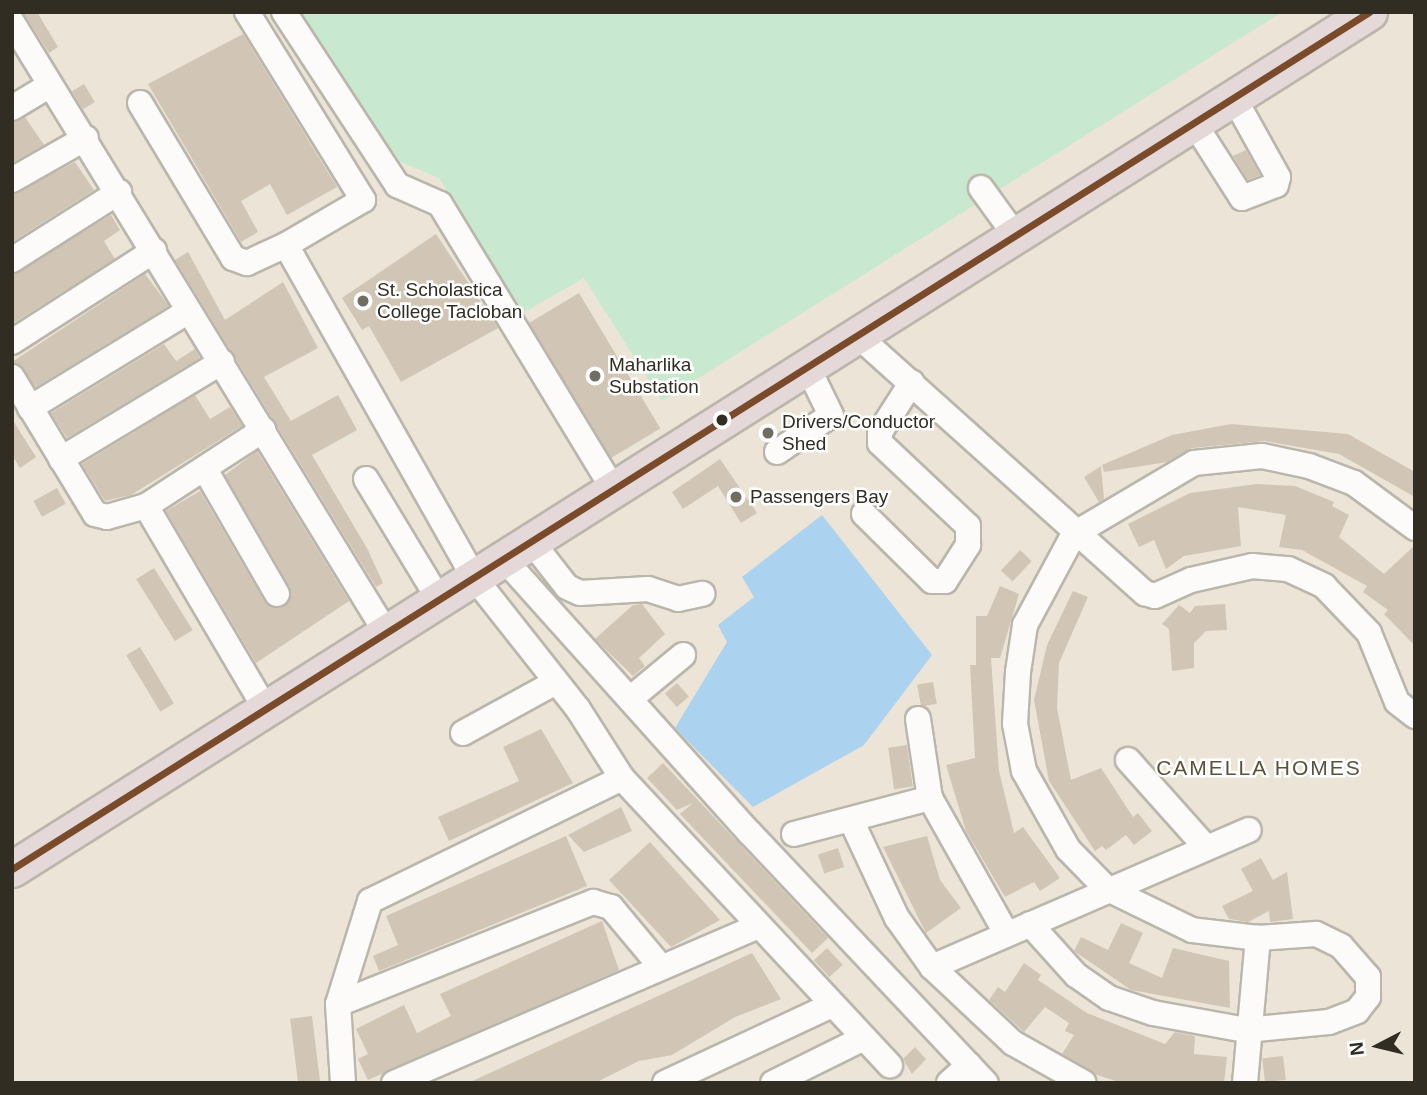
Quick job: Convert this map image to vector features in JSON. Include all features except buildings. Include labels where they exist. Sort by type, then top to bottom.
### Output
[{"type":"highway","points":[[12,869],[264,706],[517,550],[1369,12]]},
{"type":"street","points":[[140,103],[233,258],[247,263],[286,245],[363,200],[247,12]]},
{"type":"street","points":[[284,12],[397,185],[440,204],[613,489]]},
{"type":"street","points":[[12,22],[119,192],[384,631]]},
{"type":"street","points":[[12,108],[50,85]]},
{"type":"street","points":[[1194,123],[1242,198],[1276,185],[1278,177],[1234,98]]},
{"type":"street","points":[[12,180],[86,138]]},
{"type":"street","points":[[981,188],[1014,235]]},
{"type":"street","points":[[12,260],[119,192]]},
{"type":"street","points":[[286,245],[473,576],[556,682],[622,778],[832,1005],[860,1040],[890,1065]]},
{"type":"street","points":[[12,342],[154,251]]},
{"type":"street","points":[[30,408],[189,311]]},
{"type":"street","points":[[857,335],[912,382],[1074,534],[1150,595],[1252,566],[1288,569],[1315,581],[1353,611],[1397,702],[1415,716]]},
{"type":"street","points":[[61,459],[222,362]]},
{"type":"street","points":[[777,452],[831,415],[807,366]]},
{"type":"street","points":[[12,377],[95,514],[119,516],[146,506],[205,471],[263,430]]},
{"type":"street","points":[[864,514],[932,580],[945,581],[968,545],[968,526],[880,443],[880,432],[912,382]]},
{"type":"street","points":[[1030,924],[1053,955],[1109,998],[1200,1025],[1246,1030],[1329,1022],[1357,1011],[1368,998],[1364,970],[1340,946],[1316,934],[1258,938],[1192,930],[1106,888],[1041,809],[1014,724],[1025,625],[1074,534],[1162,477],[1236,455],[1280,459],[1345,479],[1415,528]]},
{"type":"street","points":[[205,471],[276,594]]},
{"type":"street","points":[[366,479],[438,598]]},
{"type":"street","points":[[146,506],[264,706]]},
{"type":"street","points":[[517,550],[580,593],[648,589],[678,599],[702,594]]},
{"type":"street","points":[[517,550],[630,699],[986,1083]]},
{"type":"street","points":[[630,699],[683,655]]},
{"type":"street","points":[[464,733],[556,682]]},
{"type":"street","points":[[918,719],[930,798],[1006,933]]},
{"type":"street","points":[[1128,760],[1204,845]]},
{"type":"street","points":[[343,1083],[338,1004],[363,913],[379,892],[622,778]]},
{"type":"street","points":[[794,834],[930,798]]},
{"type":"street","points":[[851,820],[897,918],[932,967],[1013,1043],[1084,1083]]},
{"type":"street","points":[[932,967],[1204,845],[1249,830]]},
{"type":"street","points":[[338,1004],[593,902],[611,907],[661,967]]},
{"type":"street","points":[[394,1083],[759,926]]},
{"type":"street","points":[[1245,1083],[1246,1030],[1258,938]]},
{"type":"street","points":[[665,1083],[832,1005]]},
{"type":"street","points":[[773,1083],[860,1040]]},
{"type":"street","points":[[949,1083],[969,1065]]},
{"type":"green space","points":[[301,12],[1282,12],[662,401],[584,278],[521,314],[439,178],[399,161]]},
{"type":"water","points":[[822,515],[932,655],[864,745],[753,807],[675,728],[727,642],[718,625],[754,597],[742,577]]},
{"type":"transit line","points":[[12,869],[1369,12]]},
{"type":"place","name":"St. Scholastica College Tacloban","points":[[363,301]]},
{"type":"place","name":"Maharlika Substation","points":[[595,376]]},
{"type":"place","name":"Drivers/Conductor Shed","points":[[768,433]]},
{"type":"place","name":"Passengers Bay","points":[[736,497]]},
{"type":"district","name":"CAMELLA HOMES","points":[[1259,768]]}]
